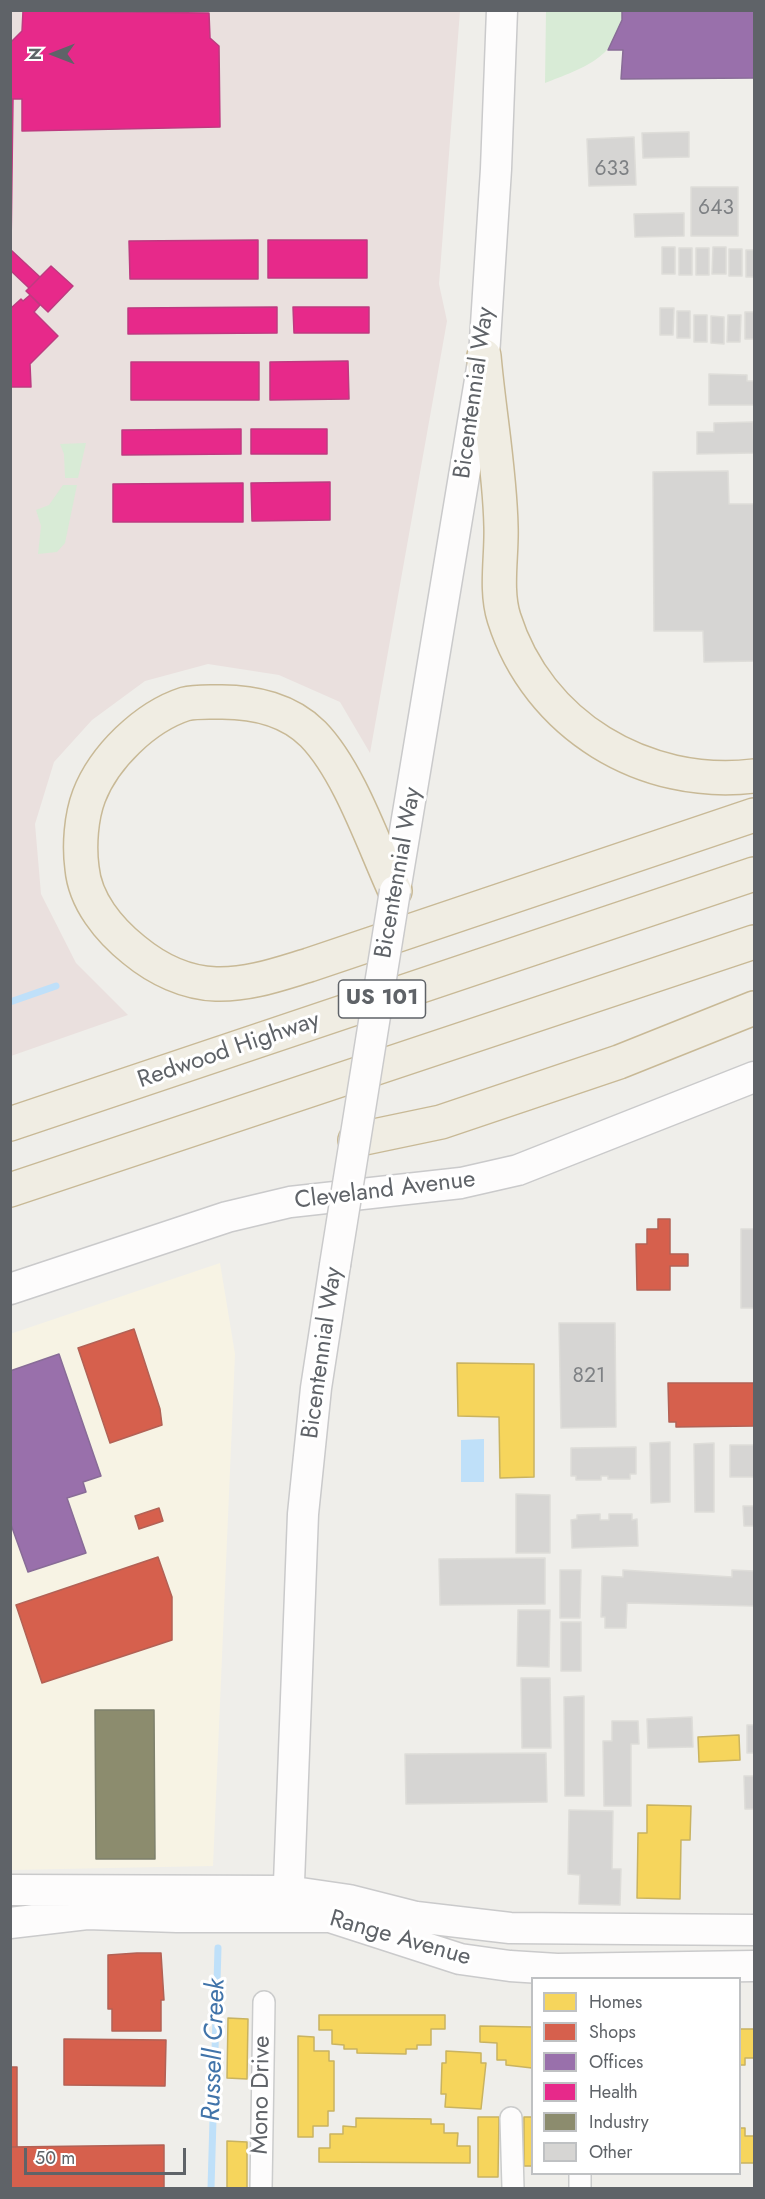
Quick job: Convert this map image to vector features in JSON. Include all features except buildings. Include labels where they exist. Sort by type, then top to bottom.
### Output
[{"type":"highway","points":[[483,356],[501,526],[500,570],[503,617],[523,660],[545,694],[567,719],[625,758],[659,770],[703,777],[754,776]]},
{"type":"highway","points":[[395,891],[336,762],[312,733],[283,714],[249,702],[186,704],[157,719],[127,740],[106,767],[89,796],[82,831],[82,870],[93,904],[113,933],[142,957],[176,977],[215,984],[251,982],[309,965],[754,815]]},
{"type":"highway","name":"Redwood Highway","points":[[10,1124],[754,874]]},
{"type":"highway","name":"US 101","points":[[10,1190],[754,942]]},
{"type":"highway","points":[[355,1140],[441,1122],[619,1062],[754,1008]]},
{"type":"main road","name":"Bicentennial Way","points":[[288,1903],[303,1515],[316,1388],[483,356],[496,169],[502,10]]},
{"type":"main road","name":"Cleveland Avenue","points":[[10,1289],[227,1218],[290,1202],[462,1183],[518,1170],[754,1077]]},
{"type":"main road","name":"Range Avenue","points":[[10,1890],[288,1903],[460,1959],[510,1966],[557,1968],[754,1966]]},
{"type":"main road","name":"Range Avenue","points":[[10,1923],[87,1914],[177,1917],[288,1903],[349,1899],[416,1917],[510,1928],[754,1930]]},
{"type":"street","name":"Mono Drive","points":[[261,2188],[264,2002]]},
{"type":"street","points":[[511,2118],[513,2188]]},
{"type":"shaded area","points":[[10,11],[460,11],[439,284],[447,321],[370,753],[340,702],[279,675],[208,664],[145,681],[92,720],[54,762],[35,824],[41,894],[76,963],[128,1015],[11,1056]]},
{"type":"shaded area","points":[[220,1263],[235,1354],[213,1866],[11,1870],[10,1334]]},
{"type":"green space","points":[[546,11],[622,11],[620,27],[615,40],[607,50],[585,66],[545,83]]},
{"type":"green space","points":[[86,443],[78,478],[65,478],[64,454],[60,444]]},
{"type":"green space","points":[[63,485],[77,485],[65,543],[57,552],[38,554],[41,526],[36,510],[49,505]]},
{"type":"water","points":[[484,1439],[484,1482],[461,1482],[461,1440]]},
{"type":"waterway","name":"Russell Creek","points":[[10,1002],[56,986]]},
{"type":"waterway","name":"Russell Creek","points":[[211,2188],[218,1948]]}]
